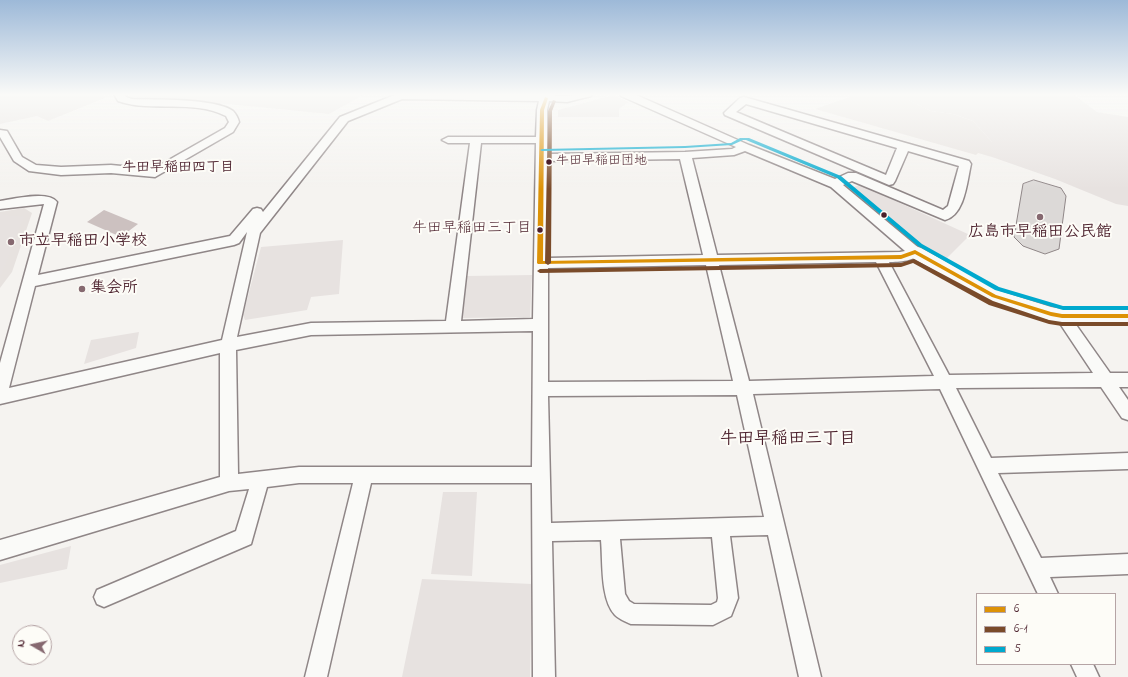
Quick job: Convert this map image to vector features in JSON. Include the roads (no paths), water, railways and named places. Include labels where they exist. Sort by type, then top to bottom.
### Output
[{"type":"street","points":[[0,134],[3,133],[18,159],[33,168],[61,171],[111,169],[155,173],[229,130],[232,126]]},
{"type":"street","points":[[229,483],[228,345],[254,232],[339,126]]},
{"type":"street","points":[[542,126],[540,389],[544,677]]},
{"type":"street","points":[[697,126],[835,184],[915,252],[994,296],[1062,316],[1128,316]]},
{"type":"street","points":[[761,126],[889,181],[904,146]]},
{"type":"street","points":[[833,126],[965,164],[954,208],[945,216],[852,176],[835,184]]},
{"type":"street","points":[[448,140],[542,140]]},
{"type":"street","points":[[453,326],[476,141]]},
{"type":"street","points":[[542,158],[685,155],[734,152],[745,147]]},
{"type":"street","points":[[685,155],[743,388],[810,677]]},
{"type":"street","points":[[30,282],[234,240],[288,175],[310,162]]},
{"type":"street","points":[[0,205],[43,199],[51,202],[0,392]]},
{"type":"street","points":[[540,263],[901,257],[915,252]]},
{"type":"street","points":[[880,257],[944,382],[1048,593]]},
{"type":"street","points":[[1062,316],[1128,413]]},
{"type":"street","points":[[0,397],[228,345],[311,329],[540,325]]},
{"type":"street","points":[[540,389],[743,388],[944,382],[1128,380]]},
{"type":"street","points":[[985,466],[1128,461]]},
{"type":"street","points":[[0,550],[229,483],[300,475],[541,475]]},
{"type":"street","points":[[316,677],[364,476]]},
{"type":"street","points":[[104,596],[244,537],[260,480]]},
{"type":"street","points":[[542,532],[775,526]]},
{"type":"street","points":[[610,530],[615,597],[622,608],[631,614],[714,615],[724,609],[728,598],[720,528]]},
{"type":"street","points":[[1035,568],[1128,564]]},
{"type":"street","points":[[1082,665],[1088,677]]},
{"type":"place","name":"牛田早稲田団地","points":[[549,162]]},
{"type":"place","name":"広島市早稲田公民館","points":[[1040,217]]},
{"type":"place","name":"牛田早稲田三丁目","points":[[540,230]]},
{"type":"place","name":"市立早稲田小学校","points":[[11,242]]},
{"type":"place","name":"集会所","points":[[82,289]]},
{"type":"district","name":"牛田早稲田四丁目","points":[[178,169]]},
{"type":"district","name":"牛田早稲田三丁目","points":[[788,440]]}]
